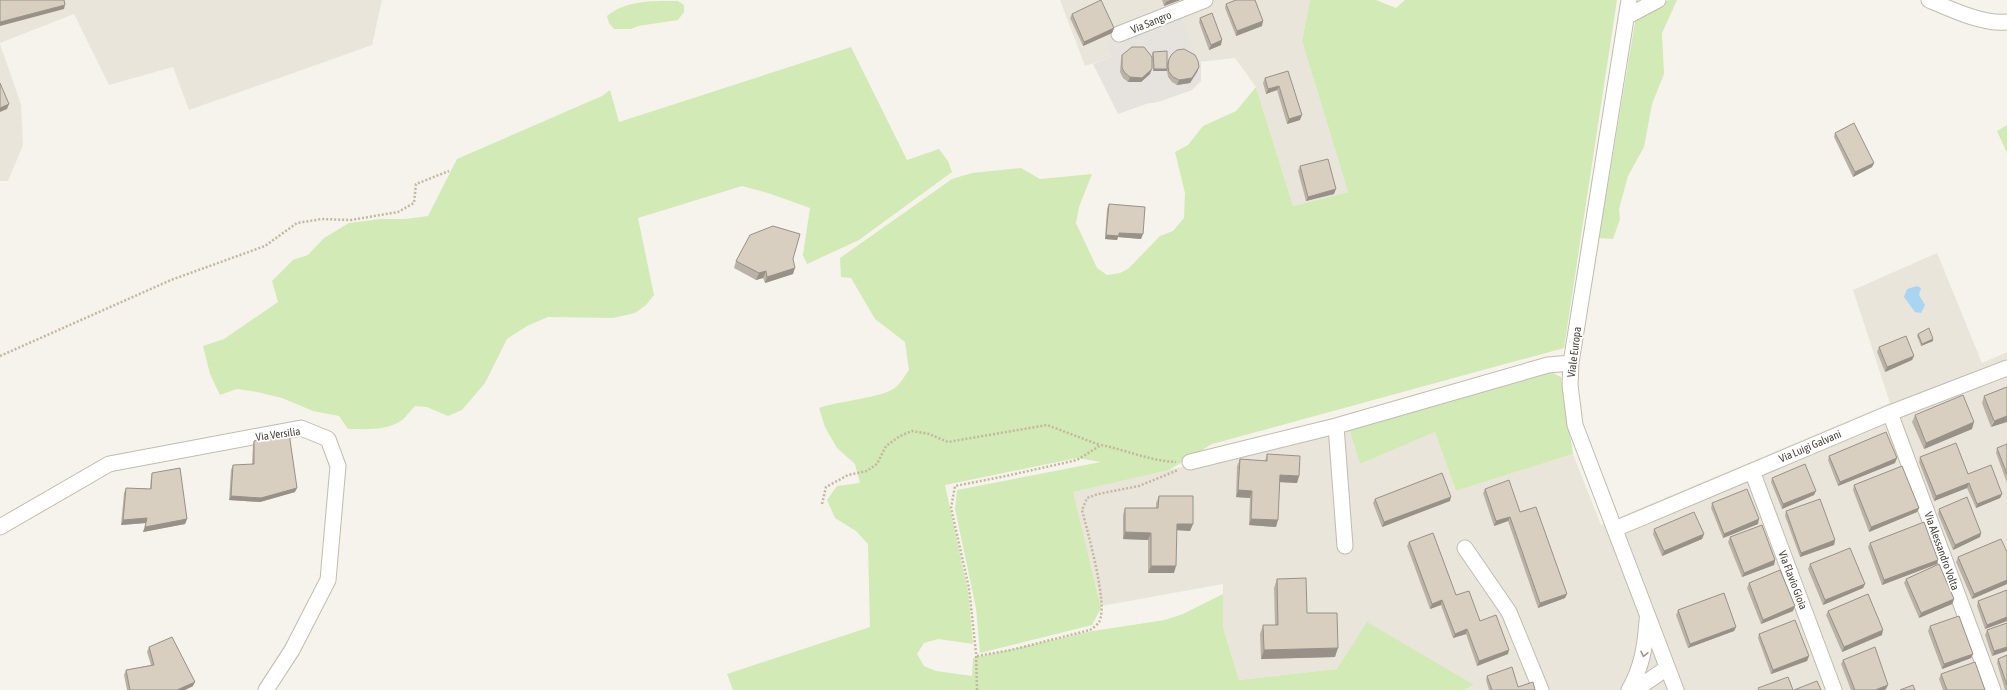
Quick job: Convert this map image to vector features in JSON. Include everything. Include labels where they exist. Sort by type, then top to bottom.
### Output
[{"type":"street","name":"Via Sangro","points":[[1119,34],[1205,0]]},
{"type":"street","name":"Viale Europa","points":[[1629,0],[1571,363],[1570,385],[1575,425],[1676,690]]},
{"type":"street","points":[[1626,17],[1658,0]]},
{"type":"street","points":[[1929,0],[1952,10],[1998,23],[2007,22]]},
{"type":"street","points":[[1190,462],[1336,426],[1548,365],[1571,363]]},
{"type":"street","name":"Via Luigi Galvani","points":[[1615,529],[1890,413],[2007,368]]},
{"type":"street","name":"Via Alessandro Volta","points":[[1890,413],[1993,690]]},
{"type":"street","points":[[1336,426],[1345,546]]},
{"type":"street","name":"Via Versilia","points":[[0,527],[109,464],[301,428],[328,439],[338,466],[328,580],[292,650],[266,690]]},
{"type":"street","name":"Via Flavio Gioia","points":[[1752,471],[1834,690]]},
{"type":"street","points":[[1465,548],[1508,612],[1540,690]]},
{"type":"street","points":[[1629,690],[1640,668],[1645,651],[1647,616]]},
{"type":"street","points":[[1635,690],[1668,668]]},
{"type":"path","points":[[0,356],[171,280],[265,246],[297,223],[322,219],[351,220],[398,212],[414,203],[416,184],[449,171]]},
{"type":"path","points":[[822,504],[826,487],[848,475],[867,471],[877,464],[886,446],[900,436],[912,431],[929,434],[948,442],[1047,425],[1100,445],[1118,448],[1157,461],[1190,462]]},
{"type":"path","points":[[977,690],[977,656],[969,588],[951,508],[955,486],[1076,460],[1100,445]]},
{"type":"path","points":[[977,656],[1011,650],[1090,630],[1099,622],[1101,612],[1100,592],[1082,510],[1087,498],[1098,494],[1139,486],[1178,470],[1190,462]]},
{"type":"shaded area","points":[[0,0],[382,0],[372,45],[189,110],[173,67],[109,85],[74,14],[0,43]]},
{"type":"shaded area","points":[[1060,0],[1310,0],[1302,41],[1348,192],[1293,206],[1256,87],[1235,58],[1198,62],[1107,41],[1112,57],[1085,66]]},
{"type":"shaded area","points":[[1180,14],[1198,62],[1201,62],[1201,81],[1192,90],[1118,114],[1093,64],[1112,57],[1107,41]]},
{"type":"shaded area","points":[[0,44],[21,104],[23,145],[8,181],[0,181]]},
{"type":"shaded area","points":[[1937,253],[1982,363],[2007,352],[2007,690],[1464,690],[1473,686],[1337,669],[1239,680],[1223,627],[1223,584],[1101,606],[1072,492],[1349,429],[1360,464],[1435,432],[1456,491],[1573,454],[1601,525],[1890,403],[1853,290]]},
{"type":"green space","points":[[1310,0],[1376,0],[1396,8],[1405,0],[1617,0],[1564,348],[1212,444],[1169,470],[1073,492],[1101,608],[1092,625],[980,653],[976,608],[955,509],[957,490],[1101,462],[1077,458],[945,485],[968,591],[973,644],[938,639],[924,643],[917,654],[924,666],[936,671],[972,676],[973,658],[1093,631],[1165,620],[1183,614],[1223,594],[1223,627],[1239,680],[1337,669],[1367,622],[1474,685],[1464,690],[733,690],[727,674],[870,627],[868,544],[856,531],[835,518],[827,500],[837,486],[860,483],[855,464],[837,448],[825,427],[819,408],[871,397],[890,391],[898,385],[909,370],[905,342],[875,319],[851,278],[841,277],[840,258],[952,179],[972,173],[1021,168],[1040,179],[1092,174],[1079,207],[1076,223],[1097,268],[1107,275],[1120,273],[1128,269],[1160,236],[1173,231],[1184,218],[1185,193],[1175,152],[1188,145],[1203,126],[1236,111],[1256,87],[1293,206],[1348,192],[1302,41]]},
{"type":"green space","points":[[1669,0],[1677,0],[1662,33],[1664,74],[1652,104],[1644,147],[1628,176],[1619,209],[1620,219],[1613,239],[1599,238],[1636,16]]},
{"type":"green space","points":[[678,1],[684,5],[684,12],[678,20],[638,26],[631,29],[614,29],[609,23],[607,16],[623,7],[640,2]]},
{"type":"green space","points":[[851,47],[907,160],[939,149],[948,161],[952,172],[859,240],[807,264],[803,255],[810,208],[768,193],[742,186],[638,218],[654,295],[646,305],[635,313],[613,318],[548,317],[527,326],[507,339],[485,383],[462,410],[448,416],[427,407],[415,406],[406,417],[396,424],[376,429],[348,429],[339,416],[313,411],[282,398],[237,389],[220,395],[210,374],[203,346],[224,339],[278,302],[272,281],[293,260],[308,255],[324,238],[349,223],[428,216],[457,159],[602,96],[610,90],[619,122]]},
{"type":"green space","points":[[2007,125],[2007,153],[1997,131]]},
{"type":"green space","points":[[1549,371],[1561,377],[1573,454],[1456,491],[1435,432],[1360,464],[1349,429]]},
{"type":"water","points":[[1917,286],[1921,288],[1919,295],[1925,305],[1921,313],[1915,312],[1904,297],[1907,289]]},
{"type":"building","points":[[0,0],[64,0],[65,5],[0,22]]},
{"type":"building","points":[[1101,0],[1114,28],[1084,42],[1072,14]]},
{"type":"building","points":[[1236,0],[1255,0],[1263,21],[1237,31],[1226,4]]},
{"type":"building","points":[[1212,13],[1222,40],[1211,45],[1200,18]]},
{"type":"building","points":[[1132,47],[1144,47],[1152,57],[1152,69],[1142,78],[1130,77],[1122,68],[1122,55]]},
{"type":"building","points":[[1184,49],[1195,55],[1199,67],[1192,78],[1179,80],[1173,77],[1169,72],[1169,59],[1177,50]]},
{"type":"building","points":[[1167,51],[1167,69],[1154,69],[1153,52]]},
{"type":"building","points":[[1288,71],[1302,115],[1289,119],[1279,86],[1268,89],[1265,78]]},
{"type":"building","points":[[0,83],[9,104],[0,108]]},
{"type":"building","points":[[1854,123],[1874,163],[1855,172],[1835,133]]},
{"type":"building","points":[[1328,159],[1336,189],[1308,197],[1300,166]]},
{"type":"building","points":[[1109,204],[1145,207],[1143,234],[1119,233],[1119,236],[1106,235]]},
{"type":"building","points":[[773,226],[800,234],[793,259],[795,268],[767,277],[766,271],[759,273],[736,261],[750,235]]},
{"type":"building","points":[[1929,328],[1933,339],[1922,344],[1918,334]]},
{"type":"building","points":[[1906,336],[1914,356],[1887,367],[1879,347]]},
{"type":"building","points":[[2007,387],[2007,416],[1994,421],[1984,396]]},
{"type":"building","points":[[1963,395],[1974,422],[1926,443],[1915,415]]},
{"type":"building","points":[[1886,432],[1897,458],[1840,482],[1829,456]]},
{"type":"building","points":[[289,433],[297,488],[261,498],[231,496],[233,465],[254,464],[254,441]]},
{"type":"building","points":[[1956,443],[1968,474],[1991,465],[2002,494],[1977,504],[1969,483],[1936,496],[1920,457]]},
{"type":"building","points":[[2007,444],[2007,474],[1997,448]]},
{"type":"building","points":[[1267,454],[1300,456],[1299,476],[1280,475],[1278,520],[1251,519],[1252,491],[1238,490],[1240,459],[1267,461]]},
{"type":"building","points":[[1805,464],[1816,491],[1783,504],[1772,478]]},
{"type":"building","points":[[1902,466],[1919,508],[1871,527],[1854,485]]},
{"type":"building","points":[[180,468],[187,519],[145,527],[147,518],[123,520],[126,488],[151,489],[152,473]]},
{"type":"building","points":[[1442,473],[1451,497],[1384,522],[1375,499]]},
{"type":"building","points":[[1509,480],[1520,512],[1536,507],[1567,594],[1540,603],[1510,517],[1496,521],[1485,489]]},
{"type":"building","points":[[1747,489],[1759,519],[1724,534],[1712,503]]},
{"type":"building","points":[[1159,496],[1193,496],[1193,524],[1177,524],[1176,566],[1151,566],[1151,533],[1125,532],[1125,508],[1158,508]]},
{"type":"building","points":[[1967,497],[1981,533],[1955,545],[1939,509]]},
{"type":"building","points":[[1820,499],[1835,540],[1801,553],[1786,511]]},
{"type":"building","points":[[1694,512],[1704,534],[1664,551],[1654,529]]},
{"type":"building","points":[[1924,522],[1938,560],[1884,580],[1870,543]]},
{"type":"building","points":[[1762,525],[1775,560],[1744,573],[1730,537]]},
{"type":"building","points":[[1433,533],[1456,595],[1469,591],[1480,621],[1496,615],[1509,650],[1479,661],[1467,629],[1455,634],[1442,600],[1432,604],[1409,542]]},
{"type":"building","points":[[2001,539],[2007,552],[2007,580],[1974,594],[1958,557]]},
{"type":"building","points":[[1850,548],[1865,584],[1825,600],[1810,564]]},
{"type":"building","points":[[1939,564],[1954,599],[1921,613],[1906,579]]},
{"type":"building","points":[[1780,570],[1795,606],[1763,620],[1749,583]]},
{"type":"building","points":[[1306,578],[1307,613],[1337,613],[1338,648],[1264,650],[1263,625],[1278,625],[1277,579]]},
{"type":"building","points":[[2007,590],[2007,617],[1987,625],[1978,601]]},
{"type":"building","points":[[1724,593],[1736,627],[1690,644],[1678,610]]},
{"type":"building","points":[[1868,594],[1883,630],[1844,647],[1828,611]]},
{"type":"building","points":[[1959,616],[1973,654],[1944,664],[1930,626]]},
{"type":"building","points":[[1795,620],[1809,656],[1773,670],[1759,634]]},
{"type":"building","points":[[2007,623],[2007,647],[1994,651],[1987,630]]},
{"type":"building","points":[[172,637],[195,682],[177,690],[130,690],[126,670],[154,665],[149,647]]},
{"type":"building","points":[[1875,647],[1888,685],[1875,690],[1855,690],[1843,660]]},
{"type":"building","points":[[2007,655],[2007,685],[1998,659]]},
{"type":"building","points":[[1975,662],[1985,690],[1947,690],[1941,674]]},
{"type":"building","points":[[1512,667],[1518,687],[1533,682],[1535,690],[1492,690],[1487,676]]},
{"type":"building","points":[[1788,677],[1793,690],[1759,690],[1758,688]]},
{"type":"building","points":[[1817,681],[1821,690],[1794,690]]},
{"type":"building","points":[[1913,685],[1915,690],[1900,690]]}]
